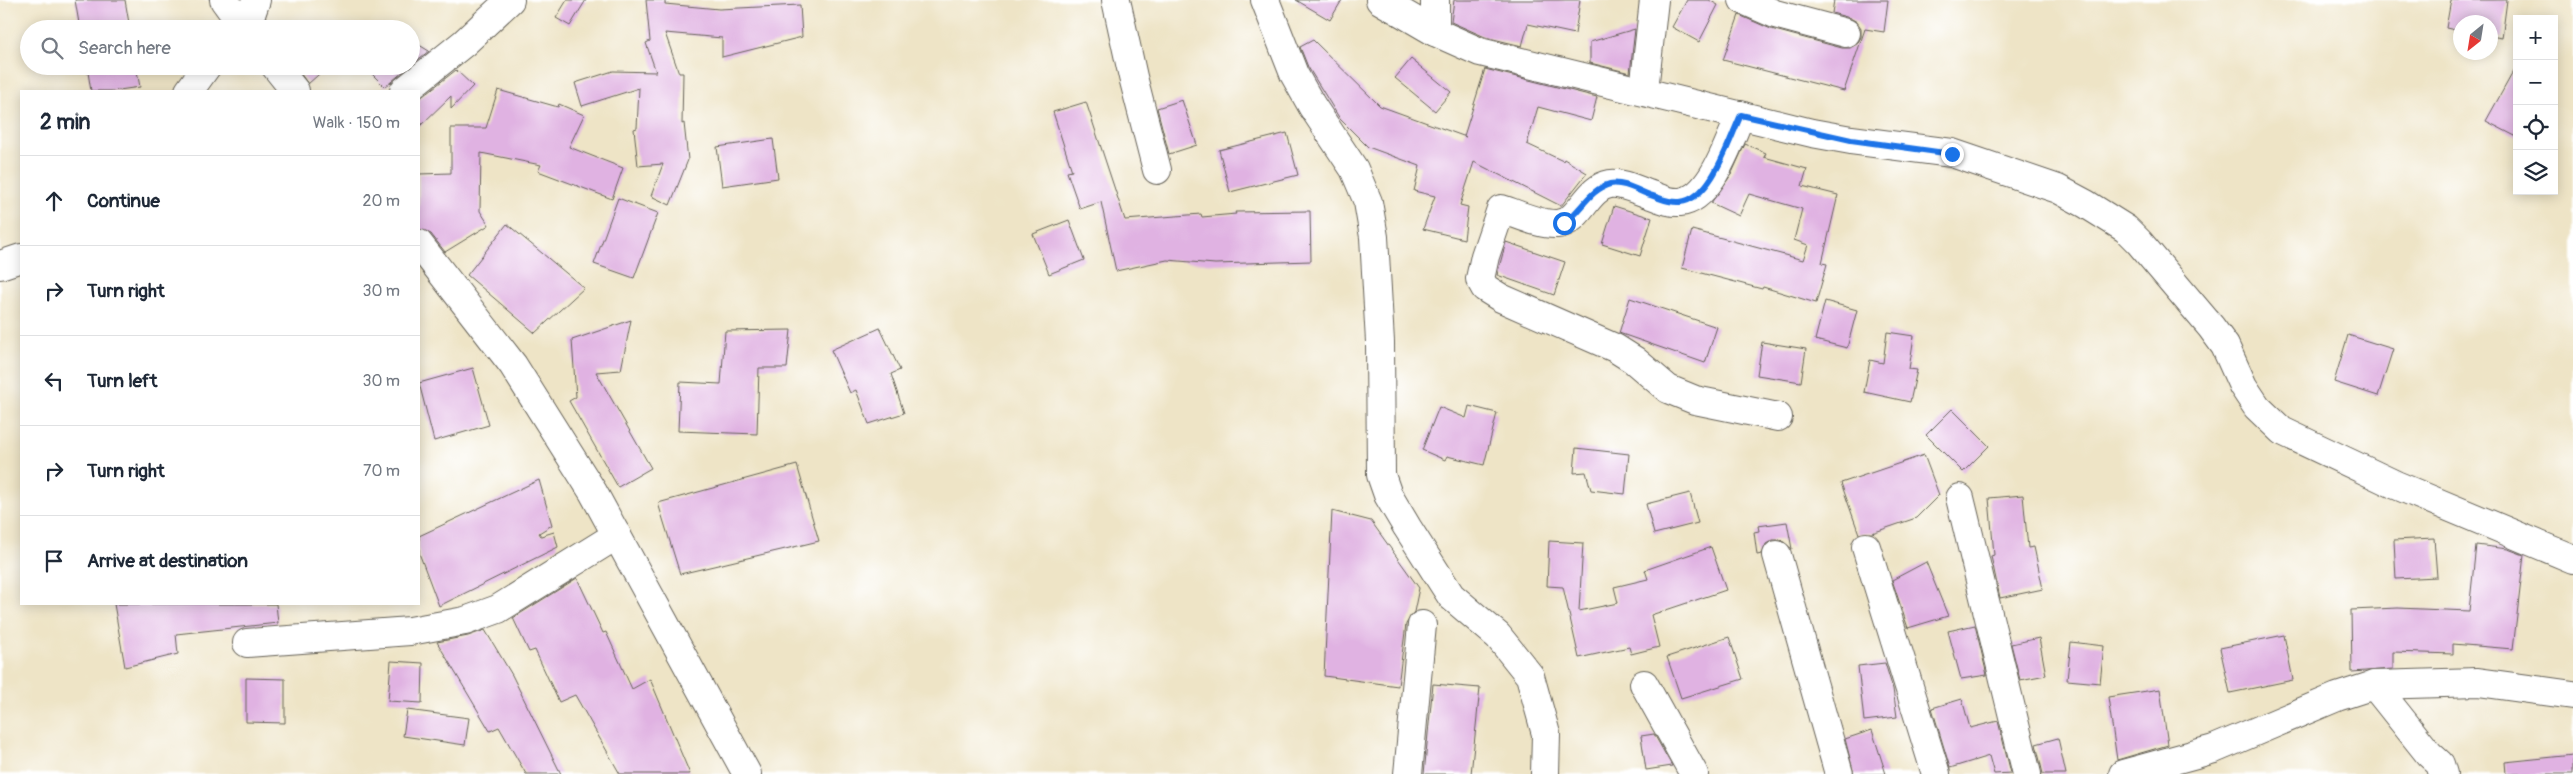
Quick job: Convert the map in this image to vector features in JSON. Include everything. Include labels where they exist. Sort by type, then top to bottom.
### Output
[{"type":"street","points":[[224,0],[239,20]]},
{"type":"street","points":[[249,20],[256,0]]},
{"type":"street","points":[[405,90],[464,43],[510,0]]},
{"type":"street","points":[[1116,0],[1132,78],[1156,170]]},
{"type":"street","points":[[1265,0],[1294,74],[1312,106],[1354,169],[1368,202],[1374,237],[1380,342],[1381,474],[1388,495],[1427,562],[1451,596],[1498,636],[1530,676],[1546,734],[1545,774]]},
{"type":"street","points":[[1380,0],[1435,32],[1480,52],[1851,140],[1952,154],[2058,189],[2126,229],[2139,242],[2212,327],[2225,346],[2243,386],[2257,407],[2282,431],[2396,484],[2573,559]]},
{"type":"street","points":[[1435,0],[1435,32]]},
{"type":"street","points":[[1644,90],[1654,0]]},
{"type":"street","points":[[1743,0],[1775,14],[1846,33]]},
{"type":"street","points":[[190,90],[201,75]]},
{"type":"street","points":[[282,75],[294,90]]},
{"type":"street","points":[[1741,115],[1710,180],[1703,191],[1687,200],[1670,202],[1612,183],[1600,187],[1564,223],[1543,222],[1502,209],[1485,256],[1480,279],[1485,288],[1500,298],[1615,348],[1634,360],[1668,389],[1695,400],[1778,417]]},
{"type":"street","points":[[420,245],[513,365],[593,492],[747,774]]},
{"type":"street","points":[[0,266],[20,258]]},
{"type":"street","points":[[1960,498],[2027,774]]},
{"type":"street","points":[[247,643],[410,631],[465,621],[498,609],[617,535]]},
{"type":"street","points":[[1866,547],[1936,774]]},
{"type":"street","points":[[1777,556],[1839,774]]},
{"type":"street","points":[[1408,774],[1422,625]]},
{"type":"street","points":[[2123,774],[2214,749],[2337,697],[2374,685],[2478,682],[2573,695]]},
{"type":"street","points":[[1644,684],[1694,774]]},
{"type":"street","points":[[2374,685],[2429,754],[2440,764],[2443,774]]},
{"type":"building","points":[[75,0],[125,0],[128,20],[78,20]]},
{"type":"building","points":[[567,0],[586,0],[570,26],[556,18]]},
{"type":"building","points":[[646,0],[665,0],[665,4],[719,9],[800,5],[802,37],[722,57],[722,38],[665,33],[679,73],[683,73],[682,124],[684,123],[688,160],[670,205],[651,196],[663,164],[638,166],[634,129],[637,128],[639,88],[582,106],[575,83],[613,71],[656,72],[646,43],[650,41]]},
{"type":"building","points":[[1296,0],[1342,0],[1330,20]]},
{"type":"building","points":[[1454,0],[1580,0],[1575,34],[1528,24],[1522,46],[1485,37],[1451,22]]},
{"type":"building","points":[[1687,0],[1709,0],[1718,5],[1699,42],[1672,27]]},
{"type":"building","points":[[1834,0],[1888,0],[1884,32],[1865,29],[1844,91],[1723,60],[1739,15],[1771,29],[1842,48],[1850,48],[1857,44],[1861,37],[1861,28],[1857,22],[1850,18],[1832,13]]},
{"type":"building","points":[[2451,0],[2507,0],[2502,38],[2498,37],[2498,15],[2453,15],[2453,30],[2446,28]]},
{"type":"building","points":[[1635,29],[1630,73],[1590,63],[1590,42]]},
{"type":"building","points":[[1313,40],[1380,106],[1466,137],[1464,136],[1485,69],[1597,97],[1591,121],[1538,107],[1527,144],[1563,161],[1564,159],[1587,173],[1561,206],[1474,162],[1460,205],[1468,207],[1464,239],[1423,229],[1435,196],[1414,191],[1420,166],[1368,147],[1340,119],[1308,67],[1300,47]]},
{"type":"building","points":[[420,46],[429,51],[420,58]]},
{"type":"building","points":[[1411,59],[1451,92],[1435,111],[1395,78]]},
{"type":"building","points":[[456,70],[473,86],[451,109],[451,96],[420,126],[420,98]]},
{"type":"building","points":[[2513,72],[2513,135],[2486,121]]},
{"type":"building","points":[[88,75],[138,75],[140,87],[119,90],[91,90]]},
{"type":"building","points":[[302,75],[318,75],[308,84]]},
{"type":"building","points":[[373,75],[399,75],[385,87]]},
{"type":"building","points":[[498,90],[558,107],[559,104],[584,115],[569,147],[623,168],[612,199],[538,171],[541,165],[481,153],[480,211],[489,225],[445,252],[431,234],[420,229],[420,174],[451,173],[451,128],[486,128]]},
{"type":"building","points":[[1182,100],[1197,145],[1169,154],[1157,108]]},
{"type":"building","points":[[1086,102],[1125,220],[1201,214],[1202,217],[1236,214],[1235,212],[1310,211],[1311,261],[1215,264],[1167,260],[1116,271],[1101,202],[1080,209],[1067,172],[1072,171],[1053,112]]},
{"type":"building","points":[[1287,133],[1298,175],[1230,192],[1219,150]]},
{"type":"building","points":[[773,139],[778,178],[722,186],[717,147]]},
{"type":"building","points":[[1745,144],[1766,153],[1764,157],[1807,169],[1802,186],[1838,195],[1822,263],[1827,264],[1816,303],[1763,287],[1762,289],[1682,268],[1692,230],[1803,260],[1808,245],[1794,240],[1802,209],[1749,194],[1739,216],[1711,203],[1731,175]]},
{"type":"building","points":[[618,198],[658,213],[634,278],[594,264]]},
{"type":"building","points":[[1614,206],[1652,218],[1640,256],[1602,244]]},
{"type":"building","points":[[1069,220],[1084,260],[1049,274],[1033,234]]},
{"type":"building","points":[[507,224],[584,288],[535,333],[467,275]]},
{"type":"building","points":[[1506,242],[1565,262],[1554,295],[1497,275]]},
{"type":"building","points":[[1630,298],[1717,327],[1705,363],[1619,333]]},
{"type":"building","points":[[1825,301],[1857,310],[1847,348],[1815,340]]},
{"type":"building","points":[[631,320],[621,370],[596,372],[651,468],[618,487],[569,401],[576,397],[572,340]]},
{"type":"building","points":[[880,328],[900,370],[891,374],[904,413],[869,424],[856,390],[850,393],[831,350]]},
{"type":"building","points":[[791,330],[787,368],[759,368],[757,434],[678,431],[680,382],[721,384],[725,331]]},
{"type":"building","points":[[1887,332],[1914,336],[1909,369],[1917,370],[1910,402],[1864,392],[1870,360],[1883,363]]},
{"type":"building","points":[[2348,335],[2393,349],[2378,396],[2334,382]]},
{"type":"building","points":[[1762,342],[1806,349],[1801,382],[1757,375]]},
{"type":"building","points":[[473,368],[489,425],[434,441],[420,383]]},
{"type":"building","points":[[1469,406],[1497,413],[1484,465],[1447,456],[1445,460],[1422,450],[1439,407],[1466,418]]},
{"type":"building","points":[[1952,409],[1989,446],[1963,472],[1926,435]]},
{"type":"building","points":[[1576,448],[1629,454],[1625,494],[1591,490],[1586,472],[1574,473]]},
{"type":"building","points":[[1924,455],[1939,495],[1916,518],[1872,533],[1859,534],[1841,483]]},
{"type":"building","points":[[797,465],[819,541],[680,574],[658,503]]},
{"type":"building","points":[[539,480],[552,525],[539,533],[541,536],[554,532],[558,547],[439,606],[420,556],[420,536]]},
{"type":"building","points":[[1690,493],[1698,523],[1654,534],[1646,504]]},
{"type":"building","points":[[2023,495],[2028,548],[2034,547],[2043,589],[2000,598],[1991,556],[1994,555],[1989,498]]},
{"type":"building","points":[[1332,511],[1371,521],[1419,588],[1414,612],[1406,624],[1398,686],[1324,676]]},
{"type":"building","points":[[1787,522],[1792,549],[1781,540],[1773,540],[1766,544],[1762,554],[1757,555],[1754,532],[1759,531],[1758,526]]},
{"type":"building","points":[[2434,538],[2437,577],[2396,579],[2394,540]]},
{"type":"building","points":[[1549,541],[1583,543],[1579,611],[1618,603],[1614,587],[1648,579],[1645,570],[1711,547],[1726,590],[1651,615],[1659,647],[1631,654],[1629,647],[1579,658],[1563,587],[1547,586]]},
{"type":"building","points":[[2476,545],[2508,549],[2524,555],[2513,649],[2453,644],[2453,654],[2393,652],[2393,669],[2352,672],[2351,610],[2398,608],[2469,611]]},
{"type":"building","points":[[1926,562],[1948,616],[1908,628],[1892,580]]},
{"type":"building","points":[[577,578],[603,633],[606,632],[632,689],[650,679],[690,774],[620,774],[575,695],[559,702],[535,650],[529,652],[513,618]]},
{"type":"building","points":[[114,605],[276,605],[278,623],[176,634],[178,654],[125,667]]},
{"type":"building","points":[[1975,625],[1987,675],[1961,679],[1948,631]]},
{"type":"building","points":[[485,630],[512,675],[561,774],[526,774],[499,727],[490,731],[437,642],[468,636]]},
{"type":"building","points":[[2284,635],[2293,680],[2230,693],[2220,648]]},
{"type":"building","points":[[1729,637],[1743,679],[1681,698],[1667,657]]},
{"type":"building","points":[[2039,638],[2046,675],[2020,680],[2011,644]]},
{"type":"building","points":[[2071,642],[2104,646],[2100,683],[2067,680]]},
{"type":"building","points":[[391,661],[423,663],[422,703],[388,701]]},
{"type":"building","points":[[1885,663],[1893,689],[1897,717],[1864,721],[1858,666]]},
{"type":"building","points":[[246,678],[285,679],[285,723],[246,722]]},
{"type":"building","points":[[1433,684],[1480,688],[1471,774],[1424,774]]},
{"type":"building","points":[[2160,689],[2168,745],[2117,760],[2108,697]]},
{"type":"building","points":[[1962,699],[1970,728],[1998,721],[2011,773],[1994,774],[1989,756],[1950,768],[1932,708]]},
{"type":"building","points":[[407,710],[469,718],[465,745],[403,736]]},
{"type":"building","points":[[1872,730],[1886,774],[1854,774],[1845,739]]},
{"type":"building","points":[[1654,734],[1672,766],[1646,770],[1641,736]]},
{"type":"building","points":[[2058,738],[2066,774],[2043,774],[2036,744]]},
{"type":"building","points":[[2573,755],[2573,774],[2506,774],[2505,762]]},
{"type":"route","points":[[1564,223],[1600,187],[1612,183],[1670,202],[1680,202],[1695,197],[1703,191],[1710,180],[1741,115],[1812,133],[1952,154]]}]
